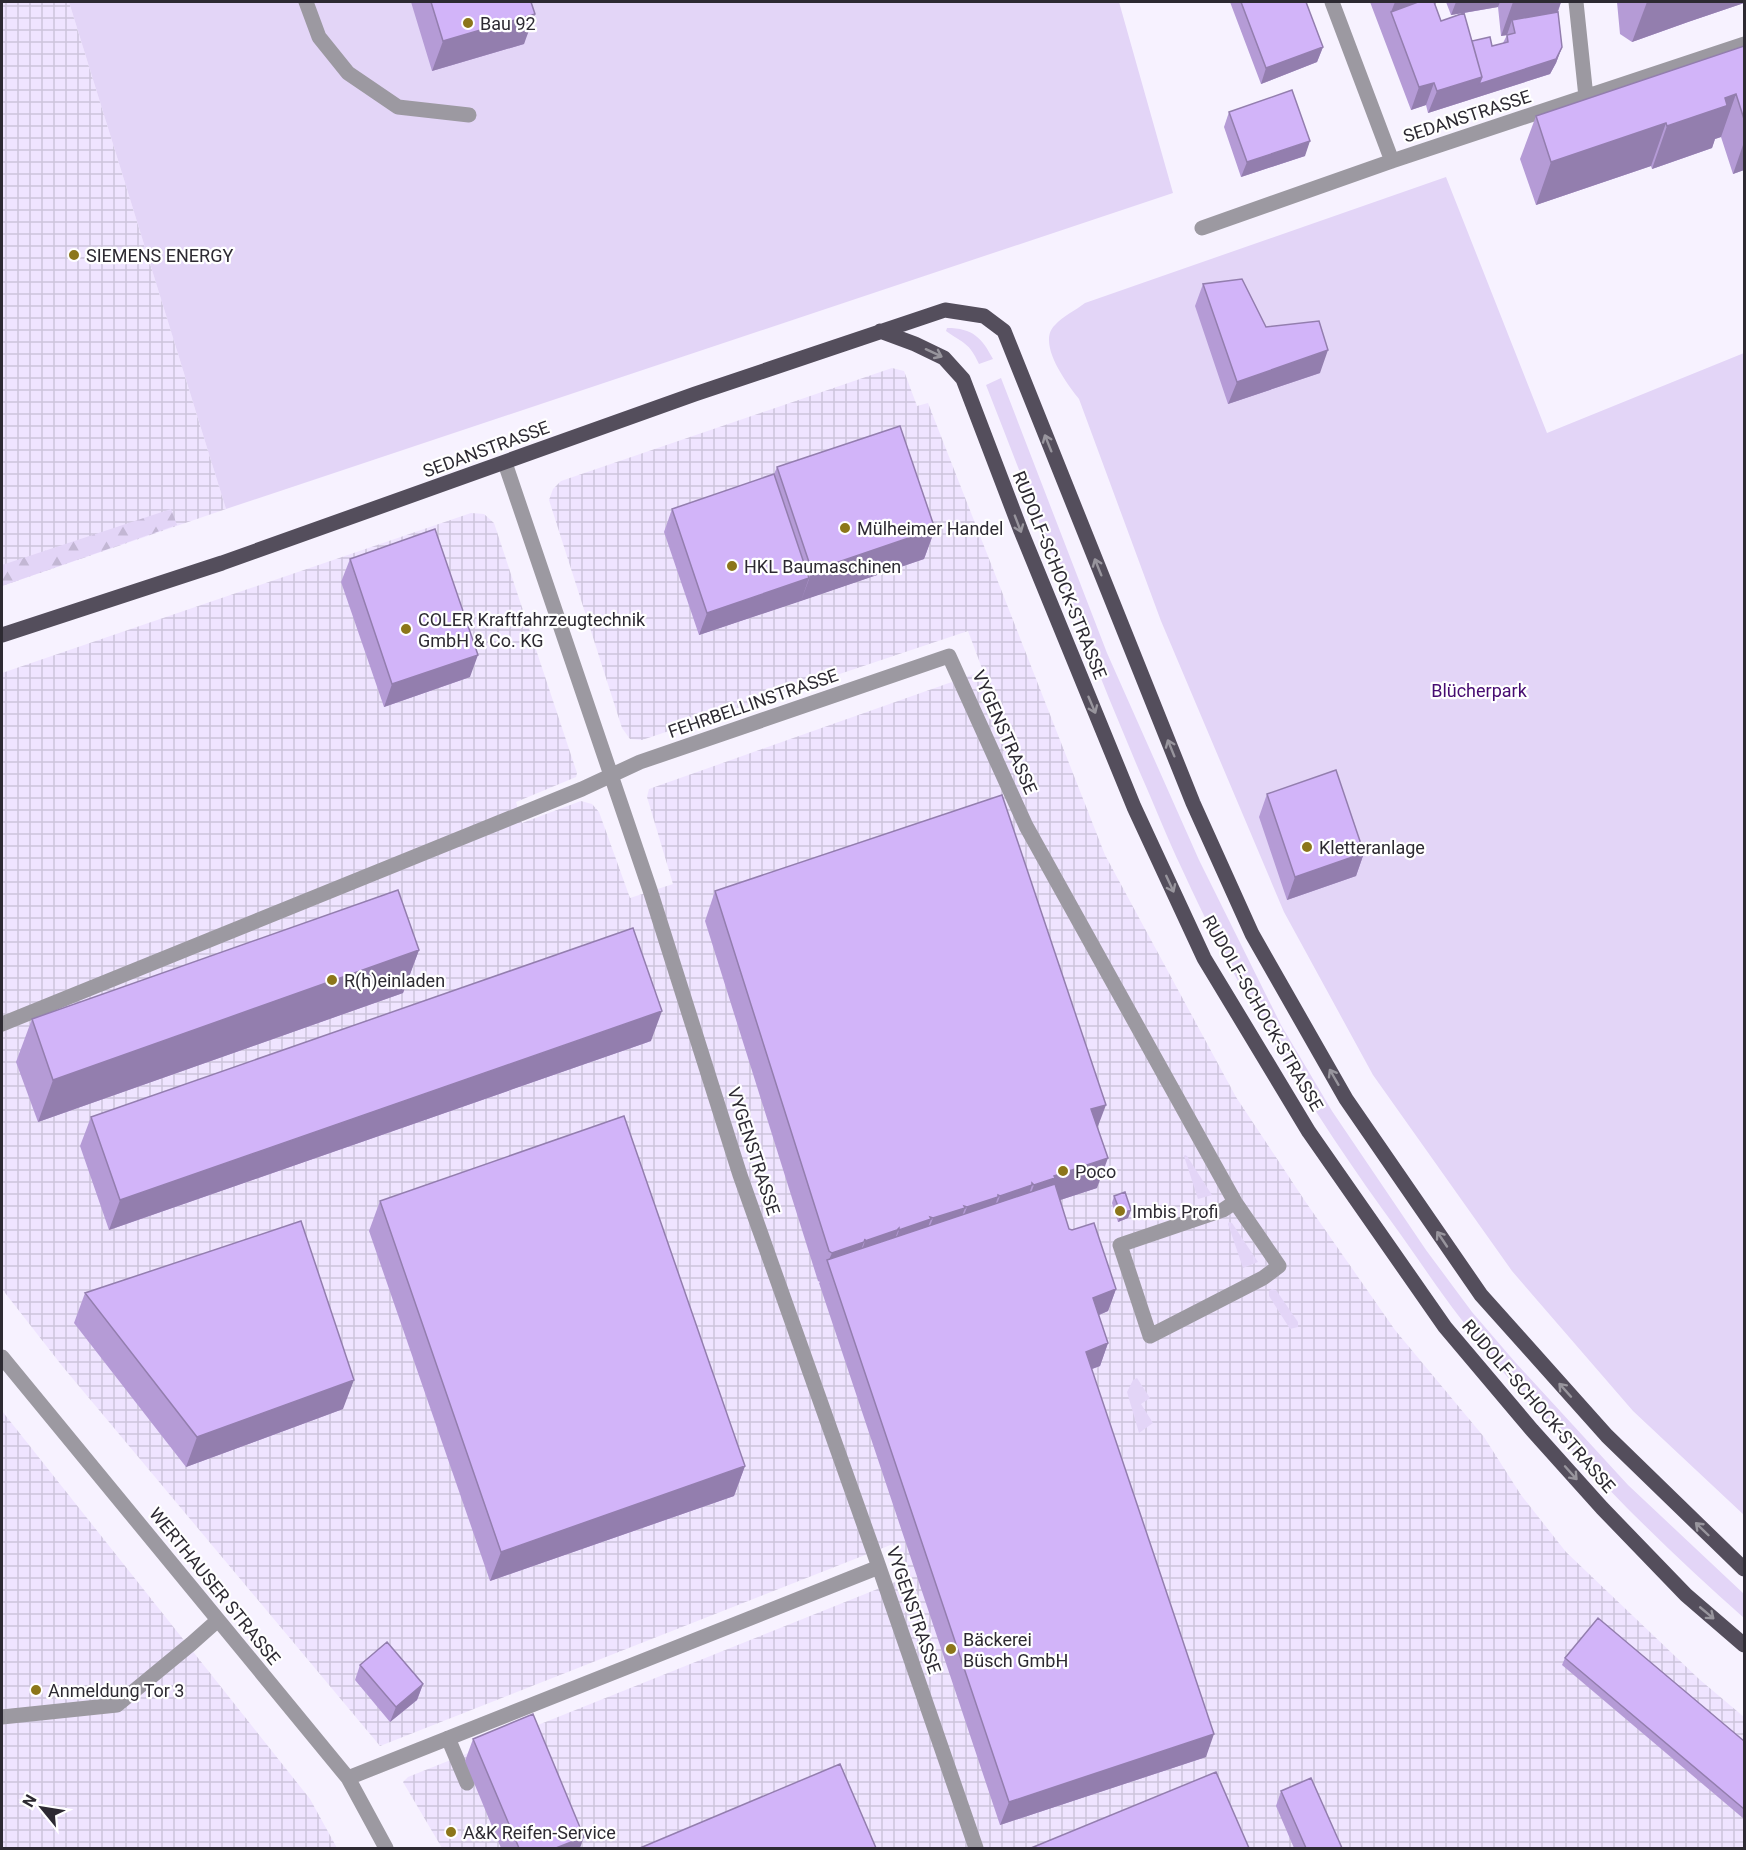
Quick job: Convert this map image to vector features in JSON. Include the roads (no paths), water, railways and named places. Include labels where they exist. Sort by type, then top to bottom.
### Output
[{"type":"main road","name":"SEDANSTRASSE","points":[[2,635],[233,559],[695,394],[945,310],[984,316]]},
{"type":"main road","name":"RUDOLF-SCHOCK-STRASSE","points":[[984,316],[1004,331],[1193,803],[1247,924],[1346,1099],[1481,1295],[1607,1436],[1744,1569]]},
{"type":"main road","name":"RUDOLF-SCHOCK-STRASSE","points":[[880,332],[915,344],[944,358],[963,379],[1021,531],[1139,818],[1204,958],[1309,1132],[1445,1327],[1532,1430],[1602,1508],[1686,1595],[1744,1645]]},
{"type":"street","points":[[306,2],[319,37],[348,73],[398,107],[469,115]]},
{"type":"street","points":[[1332,2],[1392,161]]},
{"type":"street","points":[[1576,2],[1586,97]]},
{"type":"street","name":"SEDANSTRASSE","points":[[1202,228],[1392,161],[1744,44]]},
{"type":"street","name":"VYGENSTRASSE","points":[[505,463],[650,890],[740,1175],[976,1848]]},
{"type":"street","name":"VYGENSTRASSE","points":[[950,656],[1026,826],[1235,1202],[1279,1266],[1263,1278],[1150,1336],[1120,1245],[1222,1210],[1235,1202]]},
{"type":"street","name":"FEHRBELLINSTRASSE","points":[[2,1024],[571,793],[640,762],[950,656]]},
{"type":"street","name":"WERTHAUSER STRASSE","points":[[2,1357],[348,1778],[386,1848]]},
{"type":"street","points":[[348,1778],[879,1567]]},
{"type":"street","points":[[2,1717],[117,1705],[218,1620]]},
{"type":"street","points":[[448,1738],[467,1783]]},
{"type":"place","name":"Bau 92","points":[[468,23]]},
{"type":"place","name":"SIEMENS ENERGY","points":[[74,255]]},
{"type":"place","name":"Mülheimer Handel","points":[[845,528]]},
{"type":"place","name":"HKL Baumaschinen","points":[[732,566]]},
{"type":"place","name":"COLER Kraftfahrzeugtechnik GmbH & Co. KG","points":[[406,629]]},
{"type":"place","name":"Kletteranlage","points":[[1307,847]]},
{"type":"place","name":"R(h)einladen","points":[[332,980]]},
{"type":"place","name":"Poco","points":[[1063,1171]]},
{"type":"place","name":"Imbis Profi","points":[[1120,1211]]},
{"type":"place","name":"Bäckerei Büsch GmbH","points":[[951,1649]]},
{"type":"place","name":"Anmeldung Tor 3","points":[[36,1690]]},
{"type":"place","name":"A&K Reifen-Service","points":[[451,1832]]},
{"type":"park label","name":"Blücherpark","points":[[1479,690]]}]
